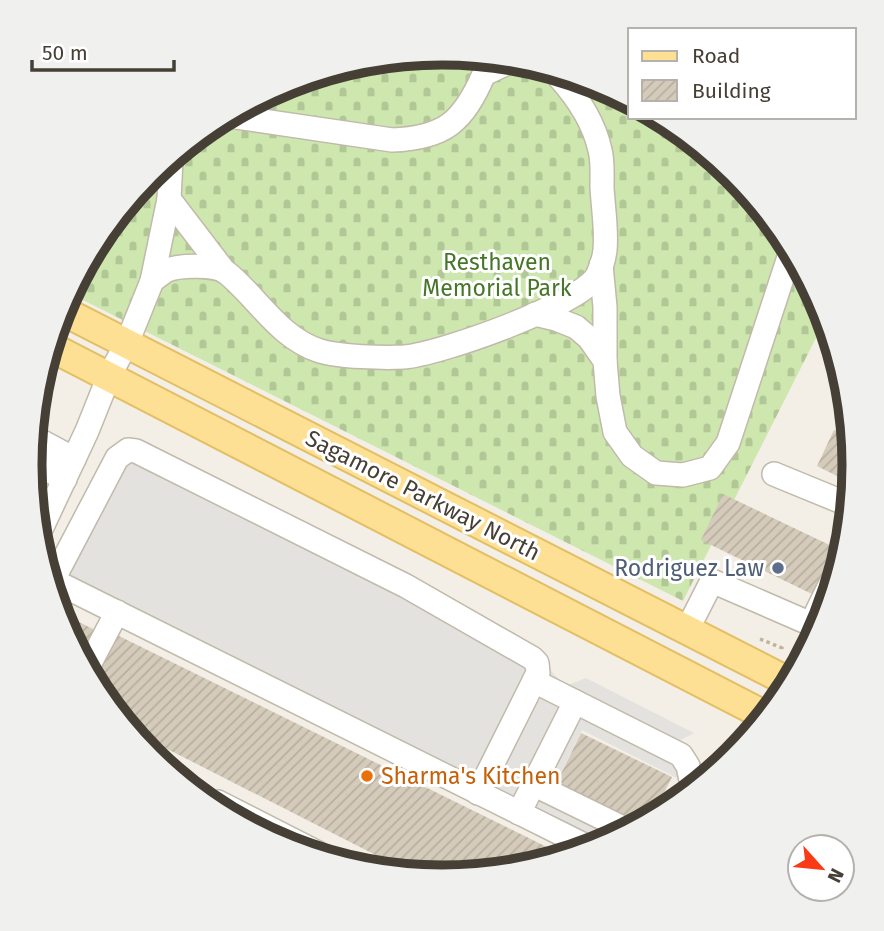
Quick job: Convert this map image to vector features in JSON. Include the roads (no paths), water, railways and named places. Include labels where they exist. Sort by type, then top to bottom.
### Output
[{"type":"main road","name":"Sagamore Parkway North","points":[[71,315],[781,678]]},
{"type":"main road","name":"Sagamore Parkway North","points":[[59,351],[756,712]]},
{"type":"lane","points":[[244,118],[392,140],[415,139],[452,125],[472,102],[489,68]]},
{"type":"lane","points":[[169,199],[225,271],[263,312],[292,335],[320,351],[406,357],[444,350],[535,314],[582,291],[597,277],[605,251],[600,150],[589,119],[568,86]]},
{"type":"lane","points":[[45,517],[70,469],[108,376],[127,343],[152,281],[169,199],[171,172]]},
{"type":"lane","points":[[601,265],[605,307],[605,361],[615,432],[632,456],[656,473],[683,475],[710,468],[728,443],[787,264]]},
{"type":"lane","points":[[152,281],[166,271],[179,268],[197,266],[225,271]]},
{"type":"lane","points":[[535,314],[576,327],[589,338],[605,361]]},
{"type":"lane","points":[[43,445],[70,469]]},
{"type":"lane","points":[[57,572],[117,458],[128,450],[136,451],[402,584],[537,663],[538,673],[478,793]]},
{"type":"lane","points":[[42,463],[70,469]]},
{"type":"lane","points":[[774,474],[840,502]]},
{"type":"lane","points":[[46,522],[77,534]]},
{"type":"lane","points":[[687,629],[712,581],[810,623]]},
{"type":"lane","points":[[60,584],[577,842]]},
{"type":"lane","points":[[92,659],[117,612]]},
{"type":"lane","points":[[534,681],[681,755],[688,766],[691,779]]},
{"type":"lane","points":[[519,813],[575,702]]},
{"type":"lane","points":[[533,784],[617,825]]},
{"type":"place","name":"Rodriguez Law","points":[[778,568]]},
{"type":"place","name":"Sharma's Kitchen","points":[[367,776]]},
{"type":"park label","name":"Resthaven Memorial Park","points":[[497,275]]}]
